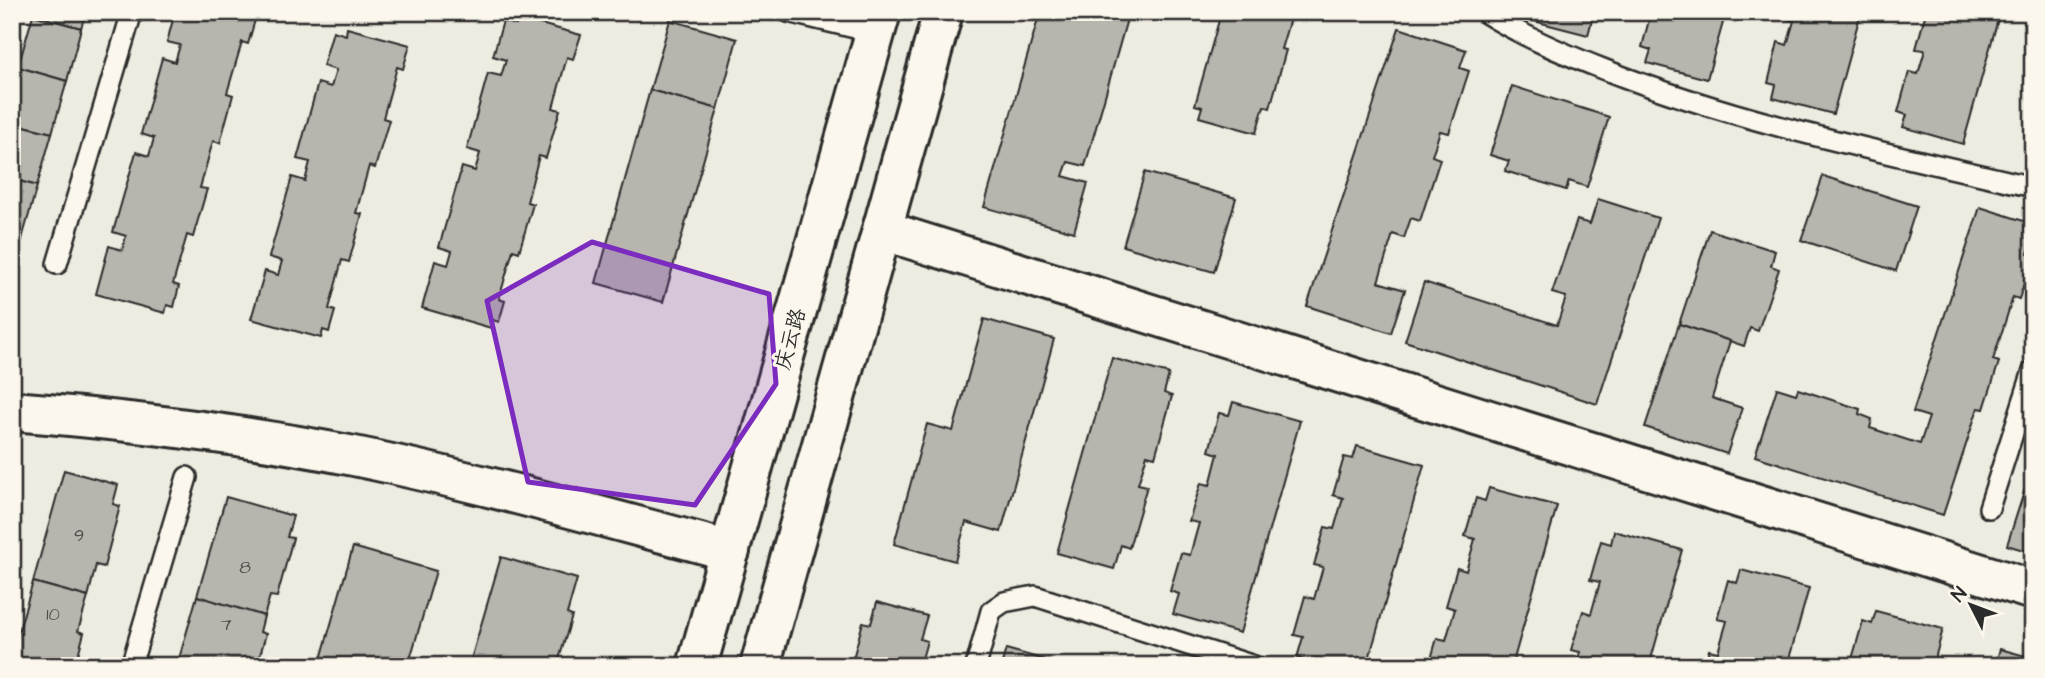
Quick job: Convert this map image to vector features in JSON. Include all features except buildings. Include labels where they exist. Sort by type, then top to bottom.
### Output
[{"type":"street","points":[[760,666],[943,12]]},
{"type":"street","name":"庆云路","points":[[698,666],[878,22]]},
{"type":"street","points":[[882,230],[2033,590]]},
{"type":"street","points":[[12,411],[111,419],[353,456],[445,476],[730,551]]},
{"type":"lane","points":[[57,264],[132,12]]},
{"type":"lane","points":[[788,12],[878,22]]},
{"type":"lane","points":[[1484,12],[1514,31],[1571,56],[1689,100],[1776,127],[2033,187]]},
{"type":"lane","points":[[1989,508],[2033,371]]},
{"type":"lane","points":[[131,666],[187,477]]},
{"type":"lane","points":[[976,666],[991,611],[1004,602],[1035,596],[1254,666]]},
{"type":"highlighted area","points":[[592,242],[769,294],[776,384],[695,505],[528,482],[487,301]]}]
